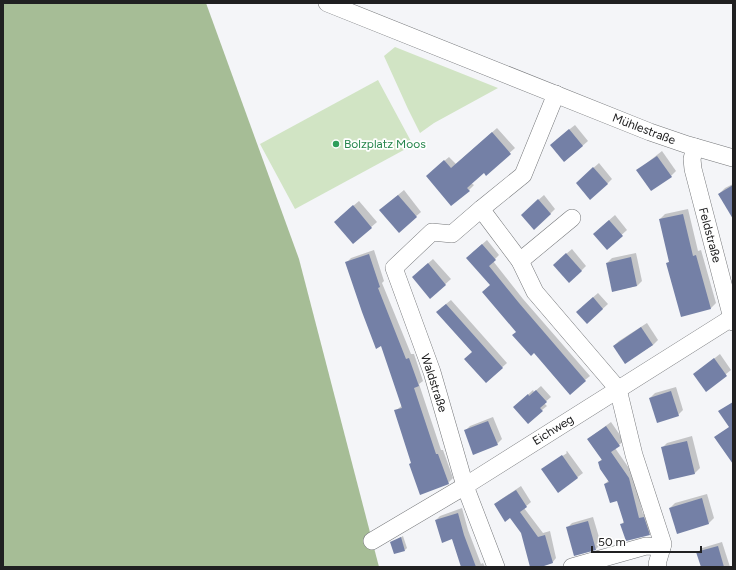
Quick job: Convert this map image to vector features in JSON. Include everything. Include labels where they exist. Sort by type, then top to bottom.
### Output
[{"type":"street","name":"Mühlestraße","points":[[327,3],[650,132],[733,158]]},
{"type":"street","points":[[556,94],[523,175],[481,209],[520,261],[535,292],[618,389],[634,455],[663,544],[657,564],[658,567]]},
{"type":"street","name":"Feldstraße","points":[[695,147],[692,159],[692,169],[733,319]]},
{"type":"street","name":"Waldstraße","points":[[481,209],[452,234],[432,232],[394,268],[432,372],[465,486],[496,567]]},
{"type":"street","points":[[520,261],[572,218]]},
{"type":"street","name":"Eichweg","points":[[372,541],[465,486],[618,389],[733,319]]},
{"type":"street","points":[[572,567],[646,546],[662,547]]},
{"type":"green space","points":[[3,3],[206,3],[299,259],[379,567],[3,567]]},
{"type":"green space","points":[[395,47],[498,88],[434,123],[420,133],[384,56]]},
{"type":"green space","name":"Bolzplatz Moos","points":[[378,80],[413,145],[295,209],[260,144]]},
{"type":"building","points":[[569,129],[583,146],[564,162],[550,145]]},
{"type":"building","points":[[492,132],[511,154],[486,176],[484,173],[467,188],[470,191],[451,206],[426,176],[444,160],[451,168]]},
{"type":"building","points":[[657,156],[672,177],[651,191],[636,170]]},
{"type":"building","points":[[593,167],[608,184],[590,200],[576,183]]},
{"type":"building","points":[[733,185],[733,219],[718,194]]},
{"type":"building","points":[[398,195],[417,217],[399,233],[379,210]]},
{"type":"building","points":[[538,199],[551,214],[534,230],[521,215]]},
{"type":"building","points":[[353,205],[372,228],[353,244],[334,222]]},
{"type":"building","points":[[683,214],[693,256],[696,255],[711,309],[681,317],[666,263],[669,262],[659,219]]},
{"type":"building","points":[[609,220],[623,236],[607,250],[593,234]]},
{"type":"building","points":[[482,244],[496,260],[489,266],[586,381],[570,395],[534,353],[531,356],[512,335],[516,332],[482,292],[490,285],[466,258]]},
{"type":"building","points":[[566,253],[582,271],[569,283],[553,265]]},
{"type":"building","points":[[369,254],[380,287],[378,288],[406,359],[409,358],[419,386],[414,388],[436,454],[438,454],[449,484],[420,495],[409,464],[411,463],[394,410],[402,408],[381,346],[376,349],[345,262]]},
{"type":"building","points":[[631,257],[637,286],[612,292],[606,263]]},
{"type":"building","points":[[428,263],[446,285],[430,299],[412,277]]},
{"type":"building","points":[[593,297],[603,309],[587,324],[576,312]]},
{"type":"building","points":[[446,304],[503,368],[486,383],[464,359],[472,352],[436,312]]},
{"type":"building","points":[[641,327],[653,345],[625,364],[613,346]]},
{"type":"building","points":[[714,358],[727,376],[706,392],[693,374]]},
{"type":"building","points":[[536,390],[547,402],[540,408],[543,411],[528,424],[513,407],[528,394],[529,396]]},
{"type":"building","points":[[671,391],[679,416],[657,423],[649,398]]},
{"type":"building","points":[[733,402],[733,464],[714,437],[729,427],[718,411]]},
{"type":"building","points":[[488,421],[498,445],[473,455],[464,430]]},
{"type":"building","points":[[606,426],[620,446],[611,452],[629,478],[639,518],[644,517],[650,535],[626,541],[620,524],[624,523],[617,501],[610,503],[604,484],[609,482],[600,469],[598,462],[602,460],[587,439]]},
{"type":"building","points":[[687,441],[695,474],[669,480],[661,447]]},
{"type":"building","points":[[562,455],[578,478],[558,493],[541,469]]},
{"type":"building","points":[[516,490],[527,507],[520,512],[538,537],[545,535],[553,563],[541,567],[530,567],[521,533],[510,518],[505,522],[494,504]]},
{"type":"building","points":[[702,498],[709,524],[677,534],[669,508]]},
{"type":"building","points":[[458,513],[464,535],[476,567],[461,567],[452,539],[442,543],[435,520]]},
{"type":"building","points":[[588,521],[596,550],[574,556],[566,527]]},
{"type":"building","points":[[401,537],[405,551],[394,554],[390,542]]},
{"type":"building","points":[[718,546],[724,567],[701,567],[696,552]]},
{"type":"place","name":"Bolzplatz Moos","points":[[336,144]]}]
